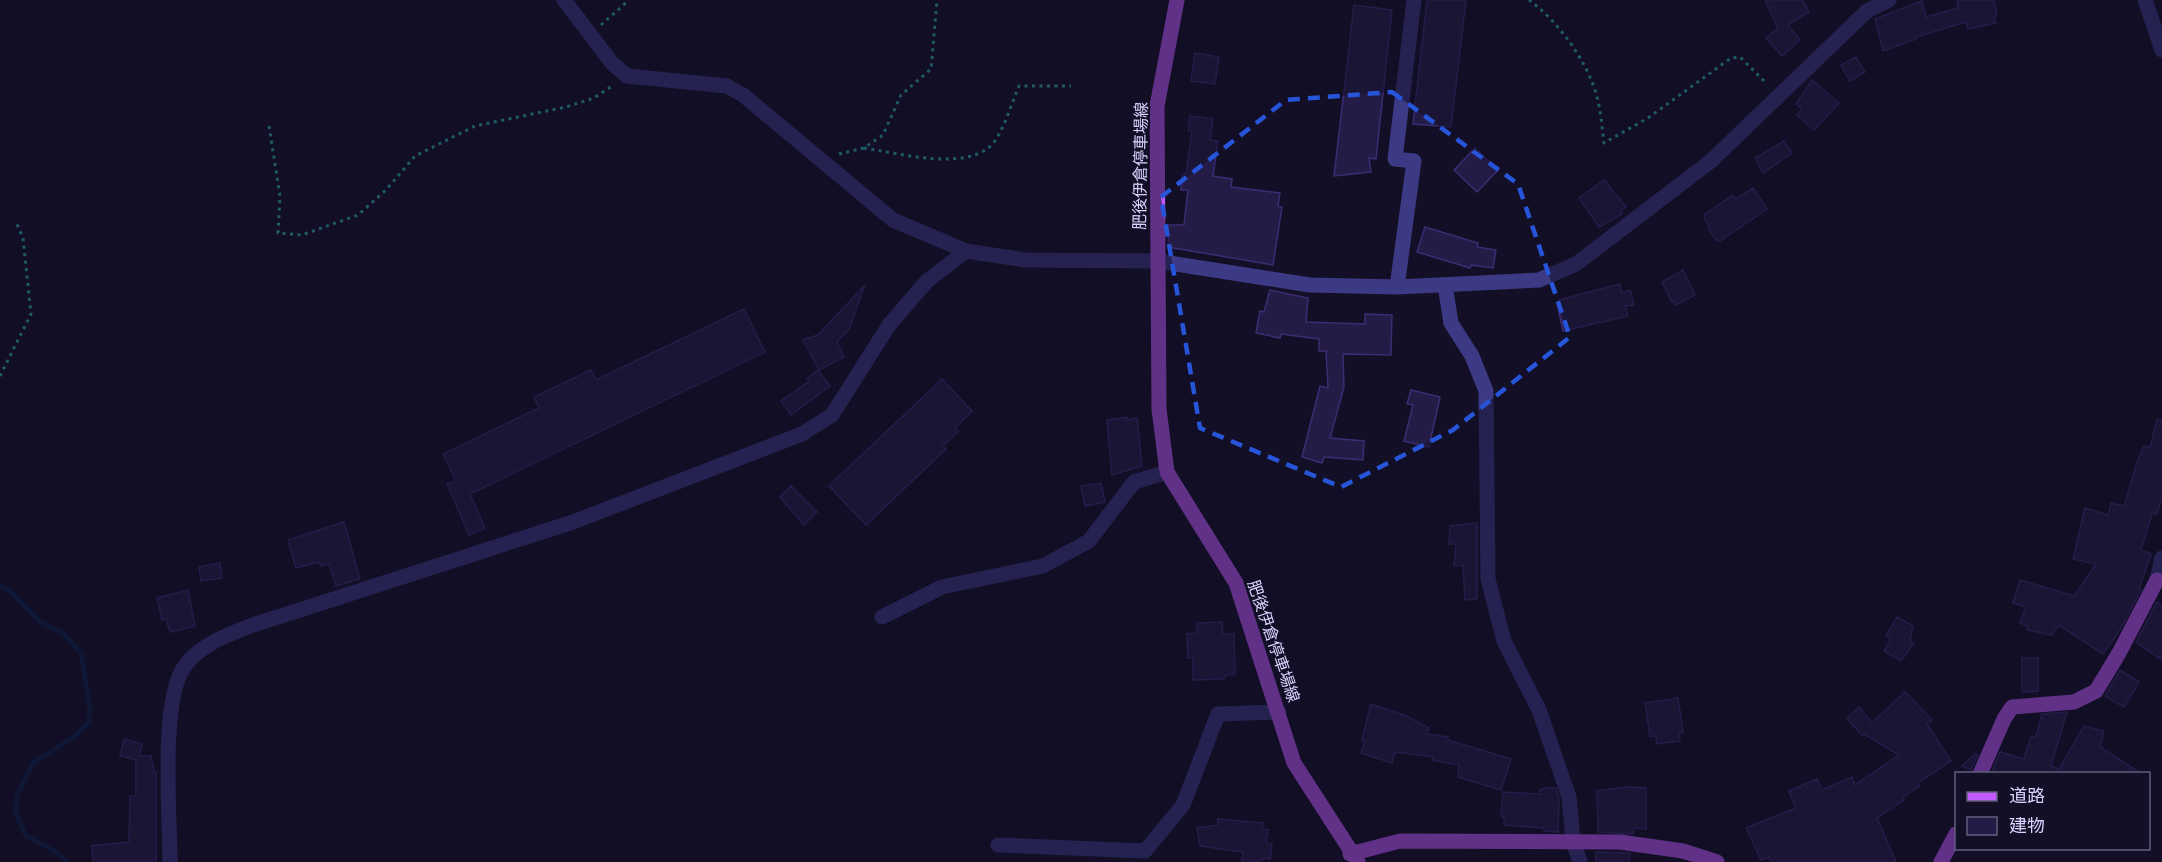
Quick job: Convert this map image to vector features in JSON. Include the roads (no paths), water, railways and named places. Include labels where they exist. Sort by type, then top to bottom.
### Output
[{"type":"main road","name":"肥後伊倉停車場線","points":[[1177,0],[1157,106],[1159,409],[1167,472],[1236,583],[1294,763],[1354,858],[1400,841],[1620,842],[1683,851],[1717,862]]},
{"type":"main road","points":[[1981,772],[1995,738],[2012,707],[2074,702],[2096,691],[2160,576]]},
{"type":"main road","points":[[1941,862],[1955,836]]},
{"type":"street","points":[[564,0],[612,63],[627,76],[727,86],[743,95],[893,220],[966,251],[1025,260],[1157,261],[1310,285],[1397,287],[1539,280],[1576,264],[1711,160],[1867,11],[1888,0]]},
{"type":"street","points":[[1397,287],[1414,160],[1395,159],[1414,0]]},
{"type":"street","points":[[2145,0],[2162,50]]},
{"type":"street","points":[[170,862],[171,707],[183,668],[205,646],[253,625],[573,522],[802,434],[832,415],[889,326],[927,281],[966,251]]},
{"type":"street","points":[[1445,285],[1451,323],[1472,356],[1486,391],[1488,579],[1504,641],[1539,710],[1569,797],[1573,842],[1580,862]]},
{"type":"street","points":[[882,617],[942,587],[1043,566],[1089,542],[1134,482],[1167,472]]},
{"type":"street","points":[[2160,576],[2162,558]]},
{"type":"street","points":[[998,845],[1145,851],[1183,805],[1218,714],[1279,712]]},
{"type":"waterway","points":[[0,585],[10,591],[39,621],[63,633],[81,653],[90,708],[89,722],[74,737],[33,763],[17,796],[16,814],[26,836],[58,853],[66,862]]}]
